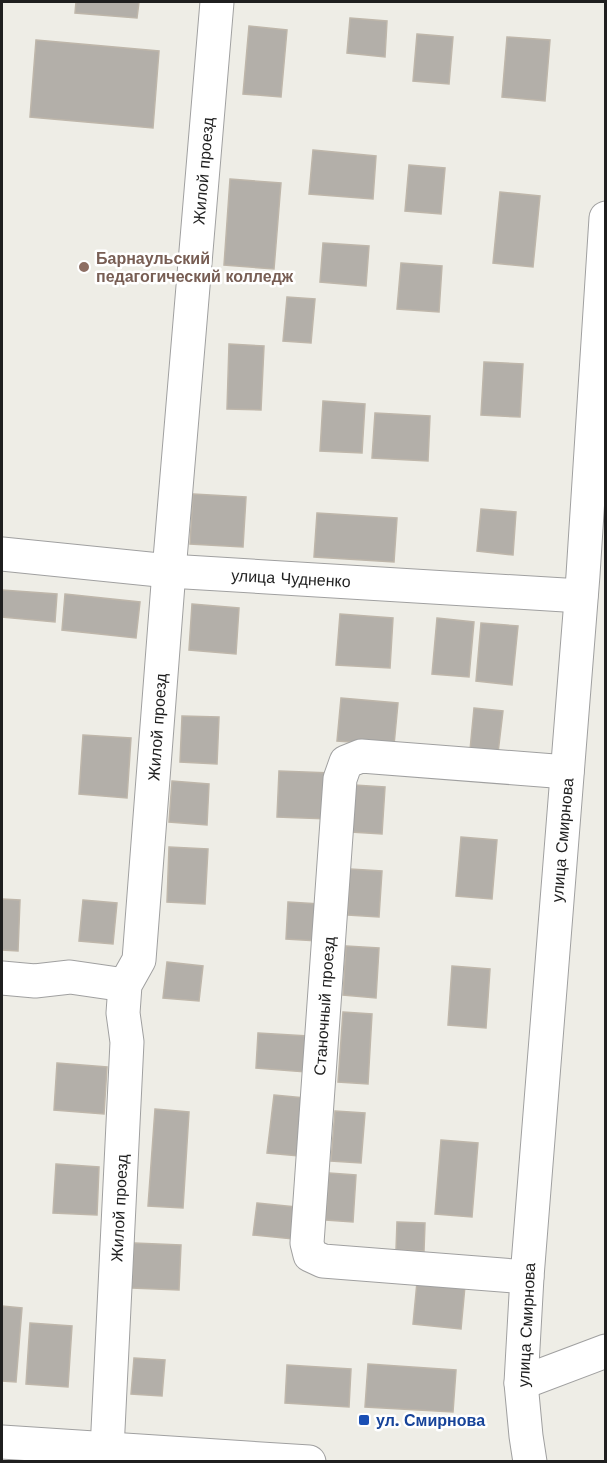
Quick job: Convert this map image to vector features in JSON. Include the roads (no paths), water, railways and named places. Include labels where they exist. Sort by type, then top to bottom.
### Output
[{"type":"street","name":"Жилой проезд","points":[[107,1450],[127,1042],[123,1013],[125,985],[139,960],[217,2]]},
{"type":"street","name":"улица Смирнова","points":[[530,1461],[521,1383],[527,1277],[567,772],[588,617],[606,218]]},
{"type":"street","name":"улица Чудненко","points":[[2,554],[588,617]]},
{"type":"street","name":"Станочный проезд","points":[[527,1277],[322,1261],[310,1255],[307,1243],[340,779],[346,762],[361,756],[567,772]]},
{"type":"street","points":[[2,978],[35,981],[70,977],[125,985]]},
{"type":"street","points":[[521,1383],[606,1351]]},
{"type":"street","points":[[2,1442],[67,1454],[107,1450],[309,1461]]},
{"type":"place","name":"Барнаульский педагогический колледж","points":[[84,267]]},
{"type":"place","name":"ул. Смирнова","points":[[364,1420]]}]
